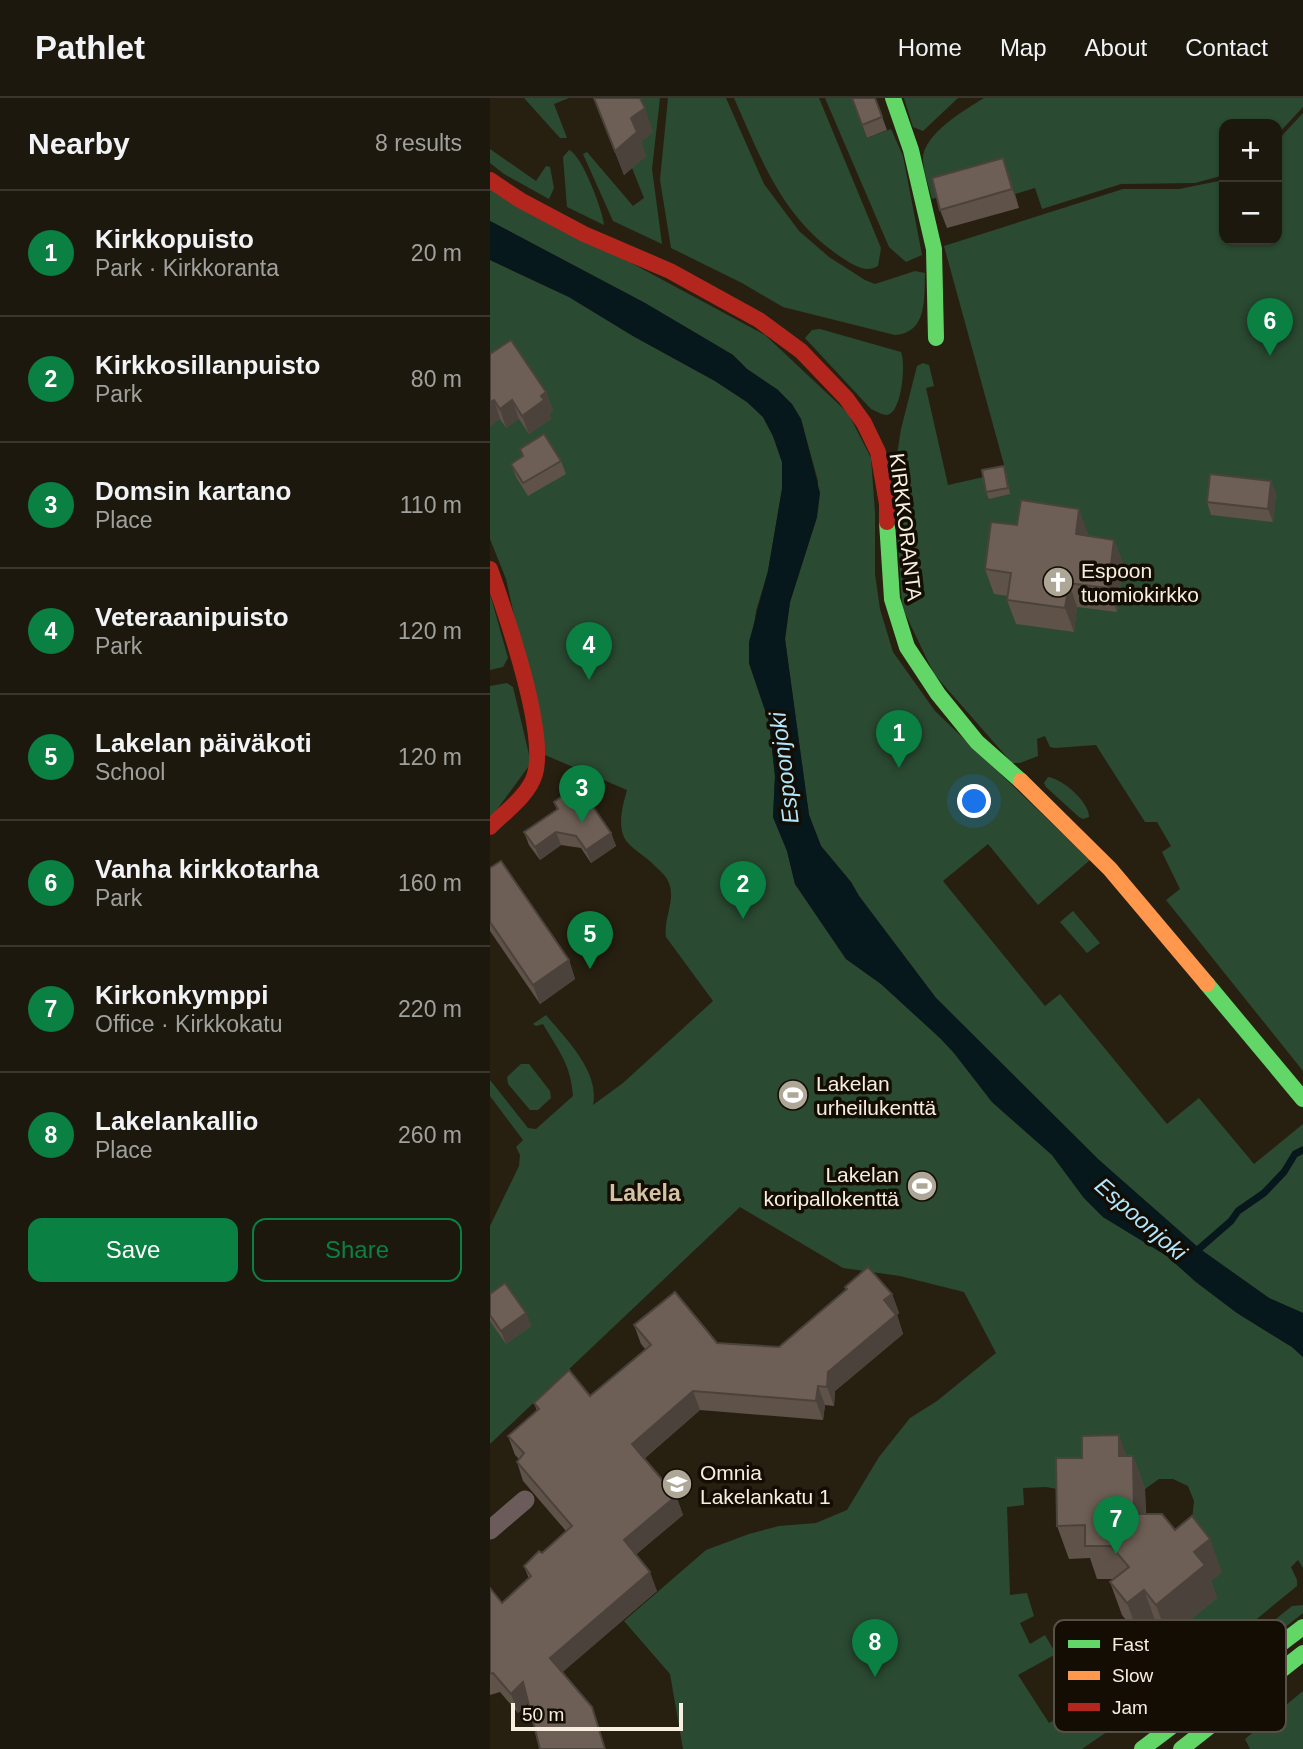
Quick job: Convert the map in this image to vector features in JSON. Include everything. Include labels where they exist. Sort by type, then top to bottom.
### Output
[{"type":"street","points":[[893,98],[911,150],[936,260],[933,318],[936,338]]},
{"type":"street","name":"KIRKKORANTA","points":[[490,180],[520,200],[584,234],[670,271],[759,320],[801,351],[846,398],[864,423],[878,452],[887,504],[887,549],[892,599],[907,647],[937,694],[977,742],[1032,790],[1110,869],[1303,1098]]},
{"type":"street","points":[[490,569],[515,651],[538,747],[537,770],[531,783],[490,827]]},
{"type":"street","points":[[490,1530],[525,1500]]},
{"type":"street","points":[[1286,1640],[1303,1627]]},
{"type":"street","points":[[1286,1666],[1303,1653]]},
{"type":"street","points":[[1142,1749],[1164,1732]]},
{"type":"street","points":[[1181,1749],[1203,1732]]},
{"type":"green space","points":[[524,98],[569,98],[554,104],[567,138],[560,138]]},
{"type":"green space","points":[[639,98],[660,98],[652,169],[662,244],[613,221],[583,154],[587,152],[633,206],[644,198],[632,168],[640,142]]},
{"type":"green space","points":[[668,98],[726,98],[764,184],[799,231],[829,257],[875,284],[915,271],[925,273],[924,303],[919,321],[913,328],[906,333],[895,335],[783,307],[742,283],[671,248],[660,180]]},
{"type":"green space","points":[[734,98],[819,98],[881,248],[878,266],[865,269],[852,264],[805,226],[777,188]]},
{"type":"green space","points":[[825,98],[852,98],[867,138],[891,129],[903,156],[922,255],[906,262],[889,247]]},
{"type":"green space","points":[[904,98],[958,98],[923,131],[913,127]]},
{"type":"green space","points":[[984,98],[1303,98],[1303,107],[1282,130],[1282,119],[1219,119],[1219,176],[1195,183],[1121,184],[1042,209],[1035,188],[1015,194],[1010,177],[932,199],[925,175],[924,151],[936,133]]},
{"type":"green space","points":[[1303,113],[1303,1071],[1166,900],[1180,889],[1162,852],[1171,846],[1157,822],[1145,822],[1096,745],[1055,748],[1050,747],[1045,736],[1037,739],[1038,756],[1012,763],[934,674],[902,607],[894,475],[901,429],[917,366],[923,363],[929,365],[934,386],[926,388],[948,485],[1006,472],[944,246],[1123,189],[1179,189],[1219,181],[1219,245],[1282,245],[1282,136]]},
{"type":"green space","points":[[490,149],[536,181],[546,166],[550,167],[554,188],[549,199],[490,163]]},
{"type":"green space","points":[[569,150],[585,172],[600,207],[604,225],[567,207],[563,157]]},
{"type":"green space","points":[[490,187],[765,335],[848,413],[871,458],[875,513],[875,574],[880,609],[893,652],[935,711],[1090,860],[1038,905],[988,844],[943,881],[1045,1006],[1060,994],[1167,1124],[1199,1098],[1254,1164],[1303,1124],[1303,1313],[1269,1298],[1200,1249],[1099,1160],[936,998],[851,882],[821,846],[809,815],[785,639],[790,602],[817,517],[818,481],[801,419],[778,390],[747,369],[733,355],[645,303],[490,221]]},
{"type":"green space","points":[[490,260],[569,297],[715,381],[747,402],[763,417],[782,462],[782,489],[768,571],[756,611],[749,663],[769,722],[775,776],[773,817],[787,851],[795,884],[846,959],[881,984],[940,1038],[992,1102],[1052,1155],[1084,1198],[1103,1217],[1167,1256],[1237,1313],[1292,1347],[1303,1357],[1303,1568],[1298,1560],[1291,1567],[1297,1586],[1255,1620],[1160,1620],[1206,1585],[1192,1520],[1194,1501],[1188,1486],[1173,1479],[1159,1479],[1145,1489],[1068,1491],[1046,1487],[1023,1488],[1024,1505],[1007,1507],[1010,1595],[1027,1593],[1034,1616],[1020,1623],[1030,1644],[1045,1635],[1054,1651],[1054,1655],[1018,1675],[1049,1723],[1054,1720],[1054,1732],[1107,1732],[1082,1749],[683,1749],[670,1674],[624,1621],[706,1550],[779,1526],[816,1523],[847,1510],[879,1457],[910,1418],[937,1401],[996,1353],[964,1292],[900,1276],[843,1268],[740,1207],[490,1444],[490,1226],[519,1166],[520,1155],[516,1147],[523,1140],[490,1096],[490,1080],[528,1128],[536,1129],[573,1096],[570,1075],[559,1050],[543,1024],[533,1024],[546,1015],[572,1045],[591,1080],[593,1105],[623,1083],[713,1001],[666,937],[671,900],[667,879],[627,842],[624,836],[621,816],[627,790],[545,755],[506,579],[490,539]]},
{"type":"green space","points":[[820,329],[901,352],[902,387],[892,412],[885,415],[871,409],[805,338],[812,330]]},
{"type":"green space","points":[[490,594],[508,658],[503,667],[490,670]]},
{"type":"green space","points":[[507,683],[513,687],[531,763],[490,819],[490,686]]},
{"type":"green space","points":[[1048,777],[1061,782],[1074,792],[1085,805],[1089,817],[1079,817],[1046,787],[1044,783]]},
{"type":"green space","points":[[1073,911],[1100,943],[1087,953],[1060,922]]},
{"type":"green space","points":[[521,1064],[529,1064],[550,1091],[551,1098],[538,1110],[530,1110],[508,1084],[507,1077]]},
{"type":"green space","points":[[1303,1605],[1303,1613],[1286,1626],[1286,1620],[1275,1620],[1292,1606]]},
{"type":"green space","points":[[1303,1691],[1303,1749],[1250,1749],[1245,1739],[1253,1732],[1286,1732],[1286,1705]]},
{"type":"water","name":"Espoonjoki","points":[[490,221],[645,303],[733,355],[792,404],[801,419],[820,493],[817,517],[790,602],[785,639],[809,815],[821,846],[851,882],[936,998],[1099,1160],[1200,1249],[1269,1298],[1303,1313],[1303,1357],[1292,1347],[1237,1313],[1167,1256],[1103,1217],[1084,1198],[1052,1155],[992,1102],[940,1038],[881,984],[846,959],[795,884],[787,851],[773,817],[775,776],[769,722],[749,663],[749,642],[768,571],[782,489],[782,462],[773,436],[763,417],[747,402],[715,381],[569,297],[490,260]]},
{"type":"building","points":[[594,98],[640,98],[645,108],[631,118],[637,132],[615,151]]},
{"type":"building","points":[[852,98],[875,98],[882,117],[862,125]]},
{"type":"building","points":[[1003,158],[1012,189],[940,210],[932,178]]},
{"type":"building","points":[[511,340],[546,392],[541,396],[544,400],[522,416],[512,400],[500,409],[494,400],[490,402],[490,354]]},
{"type":"building","points":[[544,434],[561,461],[523,483],[511,464],[523,456],[520,449]]},
{"type":"building","points":[[1004,466],[1008,488],[986,492],[982,470]]},
{"type":"building","points":[[1210,474],[1271,481],[1268,509],[1207,502]]},
{"type":"building","name":"Espoon tuomiokirkko","points":[[1021,500],[1079,509],[1076,534],[1114,540],[1108,588],[1069,583],[1065,608],[1007,600],[1011,573],[985,569],[991,522],[1017,525]]},
{"type":"building","points":[[578,785],[611,833],[586,850],[576,836],[556,832],[535,847],[524,832],[558,809],[554,802]]},
{"type":"building","points":[[501,861],[569,960],[533,985],[490,922],[490,868]]},
{"type":"building","points":[[868,1267],[892,1294],[884,1300],[896,1315],[828,1372],[827,1387],[818,1386],[816,1401],[693,1391],[632,1444],[676,1496],[624,1540],[650,1572],[550,1658],[592,1707],[605,1749],[540,1749],[523,1682],[511,1694],[493,1673],[490,1674],[490,1588],[502,1603],[531,1576],[524,1566],[572,1526],[517,1462],[524,1453],[508,1436],[539,1409],[534,1403],[569,1370],[590,1396],[651,1345],[634,1325],[675,1292],[717,1343],[779,1347],[847,1289],[845,1287]]},
{"type":"building","points":[[505,1283],[526,1313],[501,1331],[490,1315],[490,1294]]},
{"type":"building","points":[[1119,1435],[1119,1456],[1133,1456],[1134,1514],[1162,1514],[1175,1530],[1192,1516],[1210,1539],[1194,1552],[1205,1565],[1156,1605],[1144,1590],[1127,1603],[1110,1582],[1129,1567],[1111,1546],[1085,1546],[1085,1525],[1057,1526],[1056,1458],[1082,1458],[1082,1436]]},
{"type":"waterway","name":"Espoonjoki","points":[[1193,1254],[1231,1221],[1238,1211],[1264,1193],[1284,1172],[1295,1154],[1303,1150]]},
{"type":"traffic: fast","points":[[893,98],[911,150],[934,249],[936,338]]},
{"type":"traffic: fast","points":[[887,522],[892,599],[907,647],[938,694],[977,742],[1021,781]]},
{"type":"traffic: fast","points":[[1207,984],[1303,1099]]},
{"type":"traffic: fast","points":[[1286,1640],[1303,1627]]},
{"type":"traffic: fast","points":[[1286,1666],[1303,1653]]},
{"type":"traffic: fast","points":[[1142,1749],[1164,1732]]},
{"type":"traffic: fast","points":[[1181,1749],[1203,1732]]},
{"type":"traffic: slow","points":[[1021,781],[1110,869],[1207,984]]},
{"type":"traffic: jam","points":[[490,180],[520,200],[584,234],[670,271],[759,320],[801,351],[846,398],[864,423],[878,452],[887,504],[887,522]]},
{"type":"traffic: jam","points":[[490,569],[523,672],[537,754],[535,774],[528,789],[490,827]]},
{"type":"place","name":"Vanha kirkkotarha","points":[[1270,356]]},
{"type":"place","name":"Espoon tuomiokirkko","points":[[1058,582]]},
{"type":"place","name":"Veteraanipuisto","points":[[589,680]]},
{"type":"place","name":"Kirkkopuisto","points":[[899,768]]},
{"type":"place","name":"Domsin kartano","points":[[582,823]]},
{"type":"place","name":"Kirkkosillanpuisto","points":[[743,919]]},
{"type":"place","name":"Lakelan päiväkoti","points":[[590,969]]},
{"type":"place","name":"Lakelan urheilukenttä","points":[[793,1095]]},
{"type":"place","name":"Lakelan koripallokenttä","points":[[922,1186]]},
{"type":"place","name":"Omnia Lakelankatu 1","points":[[677,1484]]},
{"type":"place","name":"Kirkonkymppi","points":[[1116,1554]]},
{"type":"place","name":"Lakelankallio","points":[[875,1677]]},
{"type":"district","name":"Lakela","points":[[645,1193]]}]
